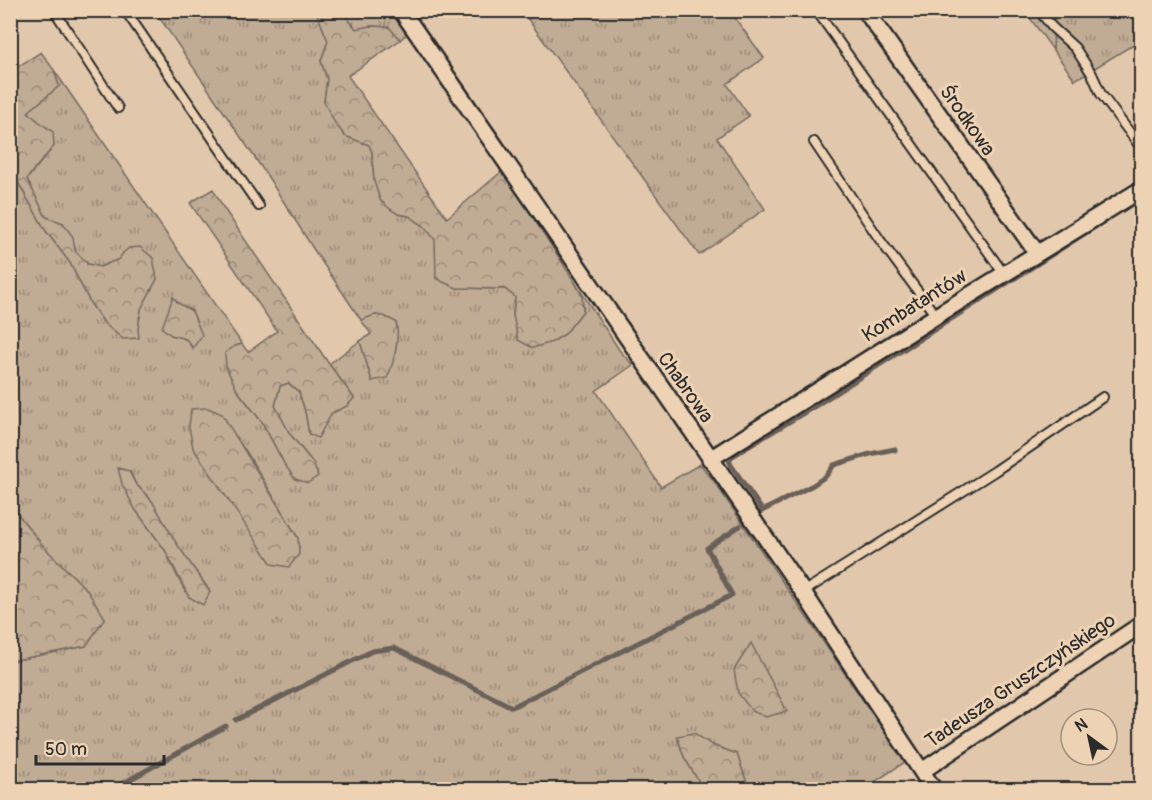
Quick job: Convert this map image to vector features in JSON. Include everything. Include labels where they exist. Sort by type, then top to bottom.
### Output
[{"type":"street","name":"Chabrowa","points":[[401,10],[803,592],[934,789]]},
{"type":"street","name":"Środkowa","points":[[865,10],[1037,253]]},
{"type":"street","name":"Kombatantów","points":[[710,459],[1142,189]]},
{"type":"street","name":"Tadeusza Gruszczyńskiego","points":[[922,771],[1142,624]]},
{"type":"lane","points":[[54,10],[118,108]]},
{"type":"lane","points":[[125,10],[259,206]]},
{"type":"lane","points":[[816,10],[1004,274]]},
{"type":"lane","points":[[1039,10],[1052,27],[1076,48],[1101,94],[1142,149]]},
{"type":"lane","points":[[814,142],[880,240],[936,316]]},
{"type":"lane","points":[[803,592],[995,471],[1103,397]]},
{"type":"green space","points":[[155,11],[316,11],[328,41],[321,61],[327,79],[324,102],[345,136],[369,145],[372,152],[374,181],[398,214],[409,216],[424,226],[436,240],[457,288],[505,289],[515,297],[513,315],[552,342],[565,334],[583,311],[582,296],[574,281],[620,351],[633,365],[596,391],[661,487],[700,464],[905,762],[864,789],[749,789],[737,754],[712,745],[694,733],[677,737],[684,757],[701,785],[700,789],[11,789],[11,661],[86,646],[43,546],[11,507],[11,175],[19,184],[46,231],[70,263],[91,304],[105,324],[138,329],[141,309],[157,279],[123,253],[120,259],[99,267],[88,264],[75,251],[72,237],[63,223],[46,217],[27,179],[54,146],[38,121],[28,112],[59,86],[54,70],[242,344],[235,346],[237,390],[262,422],[285,465],[313,463],[290,434],[275,406],[280,386],[288,383],[299,392],[309,434],[332,413],[347,406],[354,398],[329,364],[360,341],[372,381],[394,346],[396,322],[376,315],[361,320],[268,177]],"holes":[[[173,297],[178,303],[192,311],[196,321],[192,348],[186,338],[171,335]],[[208,408],[246,451],[298,538]],[[130,471],[135,483],[152,501],[175,542],[210,591],[189,597],[165,550],[135,509]]]},
{"type":"green space","points":[[316,11],[342,11],[356,29],[371,26],[389,27],[400,40],[348,76],[447,218],[504,172],[582,296],[583,311],[565,334],[552,342],[533,348],[518,340],[513,315],[515,297],[505,289],[457,288],[436,277],[435,240],[424,226],[409,216],[398,214],[380,200],[374,181],[372,152],[369,145],[345,136],[324,102],[327,79],[321,61],[328,41]]},
{"type":"green space","points":[[342,11],[392,11],[408,33],[400,40],[388,27],[371,26],[356,29]]},
{"type":"green space","points":[[522,11],[730,11],[764,58],[727,84],[749,116],[717,138],[765,209],[699,255]]},
{"type":"green space","points":[[1025,11],[1054,11],[1053,50]]},
{"type":"green space","points":[[1054,11],[1119,11],[1141,17],[1141,40],[1075,80],[1053,50]]},
{"type":"green space","points":[[41,52],[54,70],[59,86],[28,112],[53,132],[54,146],[27,179],[46,217],[63,223],[73,237],[75,251],[88,264],[100,267],[119,259],[129,248],[140,247],[153,258],[157,279],[141,309],[139,338],[123,339],[105,324],[91,304],[70,263],[46,231],[19,184],[11,175],[11,71]]},
{"type":"green space","points":[[213,189],[354,398],[347,406],[332,413],[318,438],[309,434],[299,392],[288,383],[280,386],[275,406],[290,434],[313,463],[318,476],[308,483],[295,479],[285,465],[262,422],[237,390],[226,367],[225,353],[242,344],[248,352],[277,331],[190,203]]},
{"type":"green space","points":[[173,297],[178,303],[192,311],[202,335],[193,348],[186,339],[171,335],[162,328]]},
{"type":"green space","points":[[375,315],[384,316],[396,322],[397,343],[387,378],[372,381],[360,341],[371,334],[361,320]]},
{"type":"green space","points":[[208,408],[222,414],[298,538],[299,554],[289,567],[272,564],[193,448],[189,427],[191,409]]},
{"type":"green space","points":[[118,468],[129,471],[135,483],[152,501],[175,541],[210,592],[203,605],[189,597],[165,550],[135,509],[122,484]]},
{"type":"green space","points":[[11,507],[43,546],[87,590],[105,618],[86,646],[11,661]]},
{"type":"green space","points":[[751,643],[787,711],[766,717],[752,711],[738,693],[734,670]]},
{"type":"green space","points":[[694,733],[712,745],[737,754],[749,789],[700,789],[701,785],[684,757],[677,736]]},
{"type":"waterway","points":[[762,510],[731,465],[729,460],[731,457],[820,403],[1120,211]]},
{"type":"waterway","points":[[760,512],[813,485],[826,476],[834,465],[870,454],[895,450]]},
{"type":"waterway","points":[[236,720],[372,651],[394,648],[512,707],[732,595],[707,548],[740,526]]},
{"type":"waterway","points":[[111,790],[226,726]]}]
